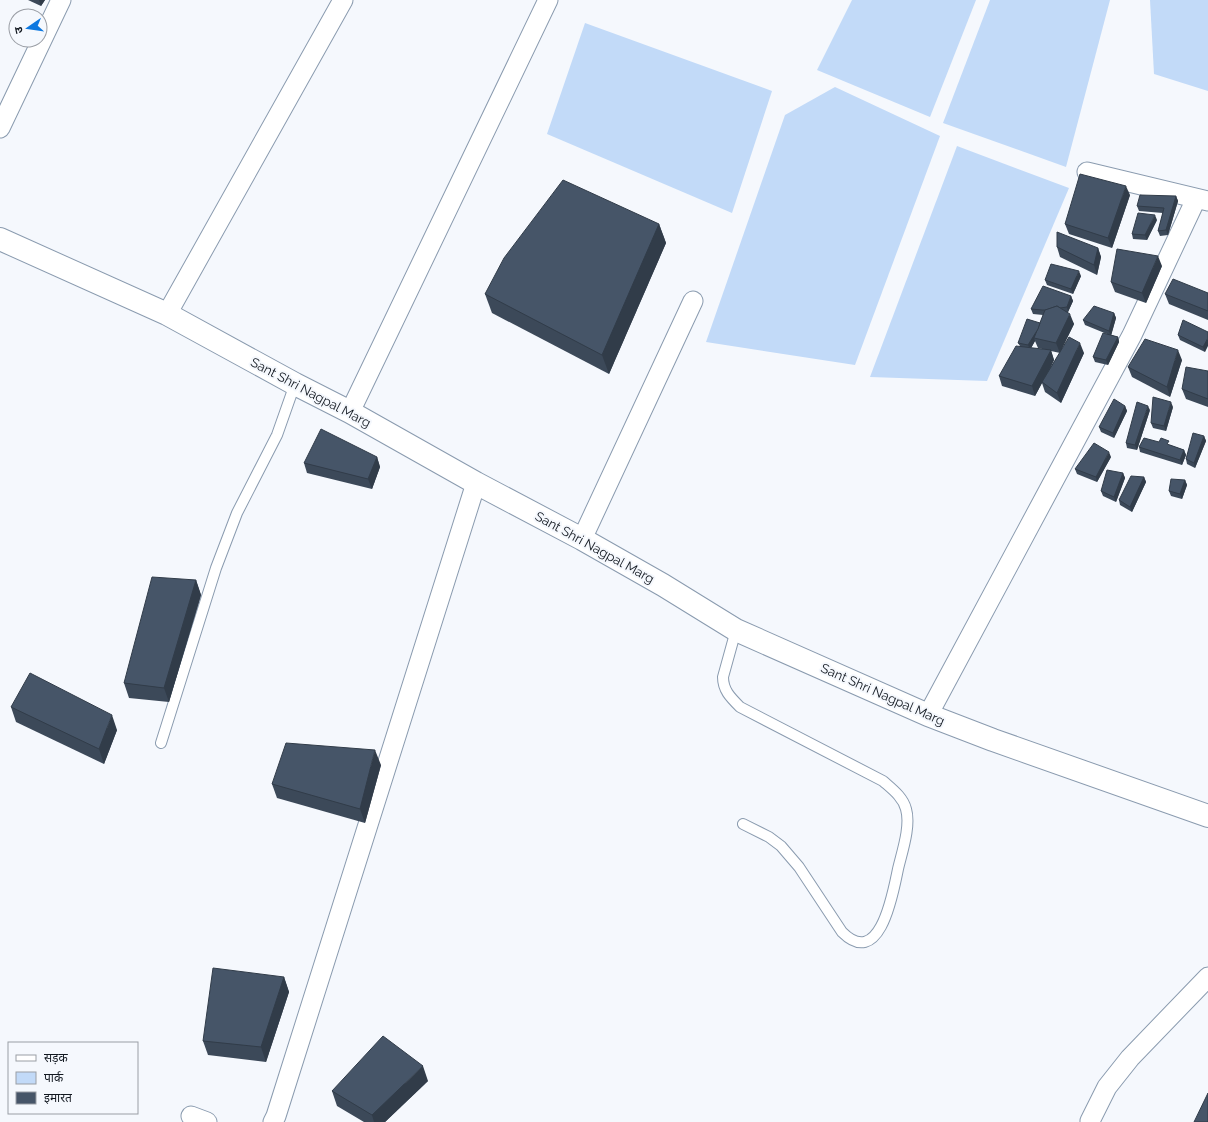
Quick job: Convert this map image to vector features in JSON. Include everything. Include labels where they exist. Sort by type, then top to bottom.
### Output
[{"type":"main road","name":"Sant Shri Nagpal Marg","points":[[0,239],[167,314],[295,384],[350,412],[476,483],[582,539],[664,585],[736,630],[928,715],[1013,747],[1208,816]]},
{"type":"street","points":[[0,128],[61,0]]},
{"type":"street","points":[[167,314],[343,0]]},
{"type":"street","points":[[350,412],[548,0]]},
{"type":"street","points":[[928,715],[1132,335],[1202,200],[1087,172]]},
{"type":"street","points":[[582,539],[693,301]]},
{"type":"street","points":[[273,1122],[476,483]]},
{"type":"street","points":[[1090,1121],[1107,1087],[1130,1058],[1208,977]]},
{"type":"lane","points":[[161,743],[216,568],[238,513],[277,435],[295,384]]},
{"type":"lane","points":[[736,630],[723,677],[723,684],[731,698],[740,707],[883,781],[899,796],[903,802],[908,823],[892,896],[879,932],[861,943],[849,939],[842,932],[799,867],[781,846],[769,837],[743,824]]},
{"type":"green space","points":[[852,0],[976,0],[930,117],[817,70]]},
{"type":"green space","points":[[990,0],[1110,0],[1066,167],[943,123]]},
{"type":"green space","points":[[1150,0],[1208,0],[1208,91],[1154,74]]},
{"type":"green space","points":[[585,23],[772,91],[732,213],[547,134]]},
{"type":"green space","points":[[835,87],[940,136],[855,365],[706,342],[785,115]]},
{"type":"green space","points":[[957,146],[1069,188],[987,381],[870,377]]},
{"type":"building","points":[[1080,174],[1126,186],[1108,238],[1065,224]]},
{"type":"building","points":[[563,180],[659,224],[602,355],[485,294],[504,258]]},
{"type":"building","points":[[1140,195],[1176,196],[1166,230],[1158,231],[1164,208],[1137,206]]},
{"type":"building","points":[[1138,213],[1155,215],[1145,235],[1132,234]]},
{"type":"building","points":[[1057,232],[1098,248],[1094,265],[1057,247]]},
{"type":"building","points":[[1117,249],[1158,256],[1142,293],[1111,282]]},
{"type":"building","points":[[1051,264],[1079,271],[1071,289],[1045,280]]},
{"type":"building","points":[[1173,279],[1208,293],[1208,311],[1165,294]]},
{"type":"building","points":[[1043,286],[1071,296],[1067,307],[1060,308],[1057,306],[1046,310],[1031,309]]},
{"type":"building","points":[[1057,306],[1070,314],[1056,343],[1034,338],[1045,310]]},
{"type":"building","points":[[1094,306],[1114,313],[1109,331],[1083,320]]},
{"type":"building","points":[[1027,319],[1040,323],[1028,345],[1018,343]]},
{"type":"building","points":[[1183,320],[1208,332],[1208,338],[1203,347],[1178,335]]},
{"type":"building","points":[[1103,333],[1118,337],[1106,360],[1093,357]]},
{"type":"building","points":[[1069,337],[1080,343],[1057,393],[1042,382]]},
{"type":"building","points":[[1145,339],[1178,350],[1167,387],[1128,367]]},
{"type":"building","points":[[1016,346],[1051,350],[1032,386],[999,376]]},
{"type":"building","points":[[1186,367],[1208,371],[1208,399],[1182,389]]},
{"type":"building","points":[[1153,397],[1171,402],[1164,426],[1151,423]]},
{"type":"building","points":[[1114,399],[1125,406],[1113,433],[1099,427]]},
{"type":"building","points":[[1137,402],[1148,406],[1135,445],[1126,443]]},
{"type":"building","points":[[321,429],[377,457],[368,479],[304,463]]},
{"type":"building","points":[[1193,433],[1204,436],[1194,463],[1186,459]]},
{"type":"building","points":[[1144,438],[1159,442],[1161,438],[1169,441],[1167,444],[1184,450],[1180,460],[1139,447]]},
{"type":"building","points":[[1094,443],[1109,452],[1096,477],[1075,469]]},
{"type":"building","points":[[1107,470],[1123,473],[1114,497],[1101,491]]},
{"type":"building","points":[[1131,476],[1144,477],[1130,507],[1119,500]]},
{"type":"building","points":[[1171,479],[1185,480],[1180,494],[1169,491]]},
{"type":"building","points":[[152,577],[196,580],[164,688],[124,683]]},
{"type":"building","points":[[30,673],[112,715],[99,749],[11,707]]},
{"type":"building","points":[[286,743],[375,750],[360,809],[272,784]]},
{"type":"building","points":[[213,968],[284,977],[261,1047],[203,1041]]},
{"type":"building","points":[[383,1036],[423,1066],[372,1115],[332,1091]]},
{"type":"building","points":[[1208,1093],[1208,1122],[1194,1122]]}]
